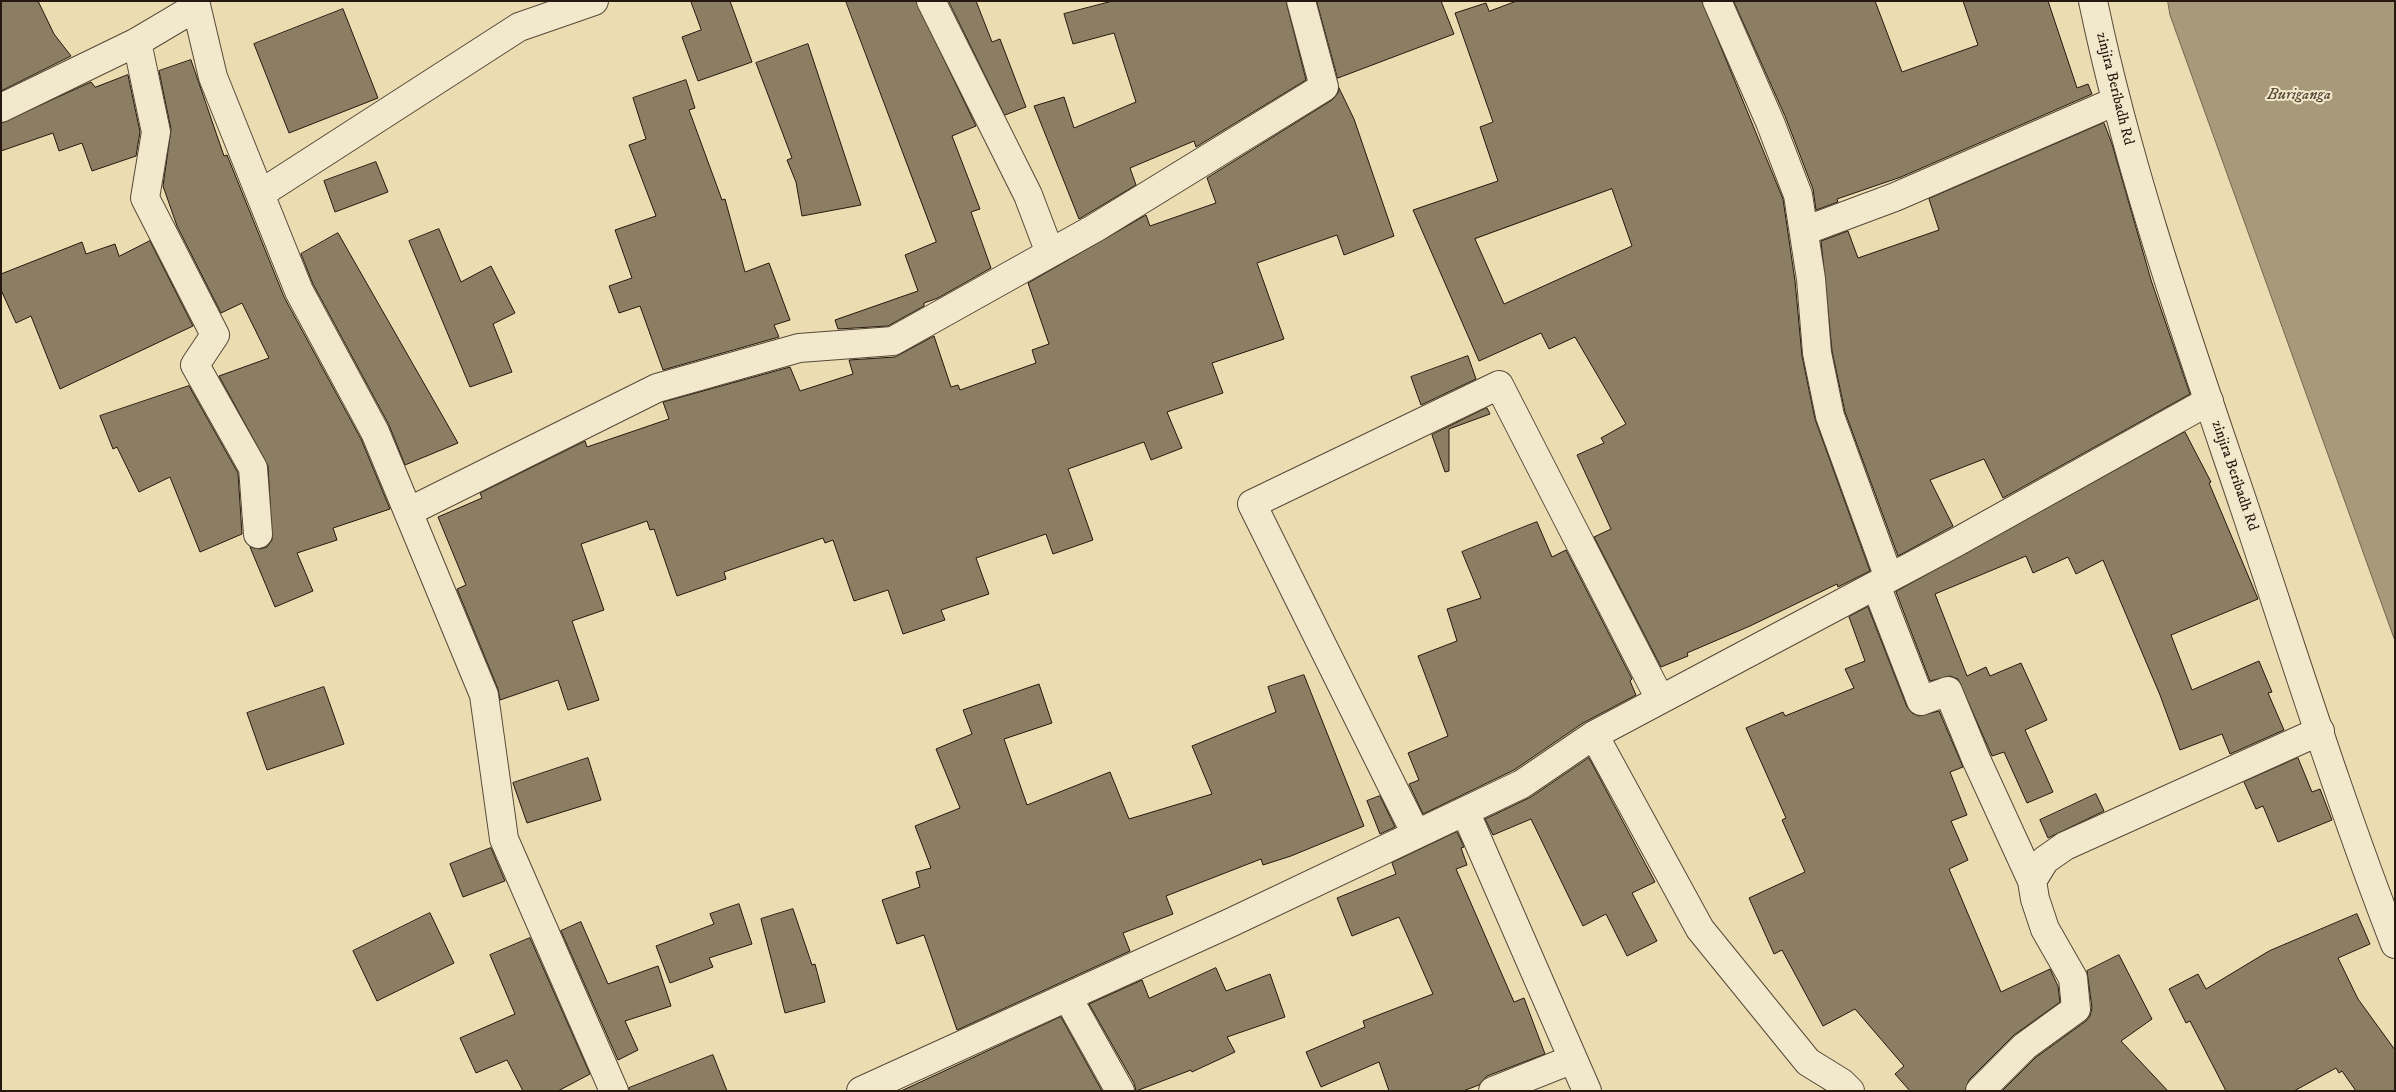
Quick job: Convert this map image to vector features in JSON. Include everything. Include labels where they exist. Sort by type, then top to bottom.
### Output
[{"type":"street","points":[[260,194],[519,27],[594,1]]},
{"type":"street","points":[[931,1],[1028,195],[1050,254]]},
{"type":"street","points":[[408,512],[657,388],[800,348],[893,342],[1050,254],[1324,87],[1301,1]]},
{"type":"street","points":[[1717,1],[1770,122],[1798,195],[1811,279],[1817,352],[1830,416],[1921,702],[1948,691],[1976,759],[2032,881],[2035,899],[2045,929],[2073,978],[2076,1009],[2026,1046],[1980,1091]]},
{"type":"street","name":"zinjira Beribadh Rd","points":[[2093,1],[2116,102],[2137,182],[2320,731],[2395,944]]},
{"type":"street","points":[[1,108],[136,42],[195,4],[213,76],[299,291],[376,432],[484,695],[504,839],[614,1091]]},
{"type":"street","points":[[136,42],[156,132],[146,198],[215,335],[195,365],[253,468],[258,534]]},
{"type":"street","points":[[1804,232],[1895,197],[2116,102]]},
{"type":"street","points":[[1416,834],[1252,504],[1499,385],[1660,699]]},
{"type":"street","points":[[861,1091],[1068,998],[1522,784],[1594,735],[1882,581],[2209,401]]},
{"type":"street","points":[[2032,881],[2046,860],[2065,846],[2320,731]]},
{"type":"street","points":[[1594,735],[1700,929],[1808,1062],[1842,1083],[1850,1091]]},
{"type":"street","points":[[1465,811],[1587,1091]]},
{"type":"street","points":[[1068,998],[1120,1091]]},
{"type":"street","points":[[1493,1091],[1573,1059]]},
{"type":"water","name":"Buriganga","points":[[2168,1],[2395,1],[2395,641],[2170,15]]},
{"type":"building","points":[[1,1],[38,1],[54,34],[71,56],[1,91]]},
{"type":"building","points":[[691,1],[730,1],[752,62],[698,81],[682,37],[701,30]]},
{"type":"building","points":[[846,1],[916,1],[976,126],[952,136],[980,209],[971,212],[991,268],[938,298],[924,303],[924,306],[888,326],[838,329],[835,320],[918,291],[905,255],[936,242]]},
{"type":"building","points":[[949,1],[976,1],[992,42],[1000,39],[1026,107],[1005,115]]},
{"type":"building","points":[[1113,1],[1286,1],[1306,80],[1196,147],[1194,141],[1130,168],[1136,185],[1079,219],[1034,106],[1064,97],[1074,128],[1136,102],[1114,33],[1073,44],[1064,14]]},
{"type":"building","points":[[1317,1],[1441,1],[1454,34],[1338,78]]},
{"type":"building","points":[[1517,1],[1702,1],[1783,199],[1795,281],[1802,356],[1815,419],[1870,571],[1838,587],[1837,584],[1750,626],[1687,653],[1688,656],[1661,667],[1594,537],[1611,529],[1577,455],[1604,443],[1601,438],[1626,424],[1575,337],[1549,349],[1541,333],[1479,361],[1413,210],[1498,181],[1480,127],[1493,122],[1455,13],[1486,3],[1489,11]],"holes":[[[1612,189],[1632,246],[1504,304],[1475,239]]]},
{"type":"building","points":[[1734,1],[1875,1],[1902,72],[1978,45],[1963,1],[2048,1],[2077,88],[2088,84],[2092,94],[1901,177],[1837,199],[1838,202],[1816,210],[1813,189],[1785,116]]},
{"type":"building","points":[[343,9],[378,98],[289,133],[254,44]]},
{"type":"building","points":[[808,44],[861,205],[802,216],[796,182],[787,160],[792,158],[756,63]]},
{"type":"building","points":[[191,60],[224,156],[227,155],[284,297],[361,439],[390,509],[333,528],[337,540],[297,553],[313,591],[275,607],[250,547],[260,549],[267,547],[272,540],[268,466],[219,376],[269,358],[242,303],[221,313],[177,226],[163,186],[171,129],[159,71]]},
{"type":"building","points":[[128,75],[140,132],[136,156],[92,171],[82,143],[59,151],[53,133],[1,151],[1,123],[91,82],[95,87]]},
{"type":"building","points":[[686,80],[695,108],[689,110],[722,200],[725,199],[745,272],[769,263],[790,320],[774,325],[779,337],[663,370],[640,306],[619,313],[609,286],[632,278],[615,230],[656,216],[629,145],[646,139],[633,98]]},
{"type":"building","points":[[1339,88],[1354,119],[1394,236],[1344,255],[1337,235],[1257,263],[1284,339],[1212,363],[1223,393],[1167,412],[1182,448],[1151,460],[1144,442],[1068,469],[1093,540],[1053,554],[1046,534],[976,558],[989,594],[941,610],[945,620],[903,634],[888,590],[854,601],[833,540],[825,543],[823,538],[724,572],[726,579],[677,596],[654,529],[650,530],[647,521],[581,544],[604,610],[572,621],[599,700],[568,710],[558,680],[500,700],[498,689],[457,589],[466,585],[438,517],[482,498],[480,493],[585,441],[587,447],[669,419],[663,402],[790,367],[800,391],[853,374],[849,360],[895,357],[934,336],[951,387],[958,385],[960,390],[1036,363],[1032,350],[1049,344],[1028,283],[1146,215],[1150,226],[1216,203],[1207,178],[1332,100],[1338,93]]},
{"type":"building","points":[[2104,123],[2112,144],[2151,280],[2190,394],[2003,498],[1984,459],[1930,480],[1953,526],[1898,556],[1845,412],[1832,351],[1821,241],[1848,231],[1858,258],[1939,230],[1929,199]]},
{"type":"building","points":[[376,162],[388,192],[335,212],[324,181]]},
{"type":"building","points":[[439,229],[461,282],[491,266],[515,313],[493,324],[512,372],[470,387],[409,241]]},
{"type":"building","points":[[338,233],[458,443],[405,465],[389,425],[313,284],[301,254]]},
{"type":"building","points":[[150,241],[193,326],[60,389],[31,316],[16,323],[1,290],[1,274],[82,242],[86,254],[115,244],[119,256]]},
{"type":"building","points":[[1468,356],[1476,379],[1421,405],[1411,377]]},
{"type":"building","points":[[189,386],[238,473],[242,534],[200,552],[170,477],[139,492],[117,447],[113,449],[100,416]]},
{"type":"building","points":[[1487,408],[1490,414],[1449,429],[1449,471],[1445,472],[1432,435]]},
{"type":"building","points":[[2185,432],[2211,482],[2209,483],[2258,599],[2171,635],[2192,690],[2259,661],[2272,692],[2268,693],[2284,730],[2230,754],[2222,734],[2180,750],[2160,695],[2103,560],[2076,574],[2068,557],[2033,573],[2026,556],[1935,594],[1967,676],[1986,667],[1990,676],[2021,663],[2047,720],[2025,730],[2053,792],[2027,803],[2004,752],[1992,756],[1958,679],[1950,676],[1930,681],[1896,592]]},
{"type":"building","points":[[1537,522],[1552,557],[1566,550],[1632,679],[1630,681],[1636,695],[1583,723],[1514,770],[1423,814],[1409,784],[1419,780],[1408,753],[1448,736],[1418,656],[1457,641],[1447,609],[1481,598],[1462,552]]},
{"type":"building","points":[[1868,607],[1907,707],[1912,713],[1919,716],[1939,711],[1963,767],[1950,772],[1967,815],[1951,821],[1968,860],[1949,869],[2001,992],[2050,969],[2058,986],[2060,1002],[2014,1035],[1969,1080],[1965,1091],[1910,1091],[1895,1074],[1904,1066],[1855,1009],[1823,1026],[1782,950],[1774,954],[1749,898],[1805,872],[1782,820],[1786,818],[1746,728],[1783,712],[1785,716],[1854,688],[1845,669],[1865,661],[1849,617]]},
{"type":"building","points":[[1304,675],[1364,826],[1291,856],[1263,865],[1261,859],[1166,896],[1173,914],[1123,933],[1130,951],[957,1030],[924,935],[897,944],[882,900],[920,887],[916,872],[931,868],[915,826],[960,808],[936,749],[972,734],[963,710],[1039,684],[1052,723],[1004,739],[1027,805],[1110,772],[1129,819],[1212,794],[1192,746],[1276,712],[1268,687]]},
{"type":"building","points":[[324,687],[344,744],[267,770],[247,713]]},
{"type":"building","points":[[588,758],[601,800],[527,823],[513,783]]},
{"type":"building","points":[[1589,758],[1655,882],[1632,893],[1657,941],[1627,956],[1606,914],[1583,926],[1531,819],[1493,835],[1485,819],[1531,797]]},
{"type":"building","points":[[2298,758],[2312,792],[2320,789],[2332,820],[2278,842],[2263,806],[2256,809],[2244,782]]},
{"type":"building","points":[[2096,794],[2104,811],[2048,838],[2040,820]]},
{"type":"building","points":[[1380,796],[1395,827],[1380,834],[1367,801]]},
{"type":"building","points":[[1457,832],[1464,847],[1461,848],[1467,865],[1456,869],[1514,1002],[1524,998],[1545,1054],[1487,1076],[1479,1085],[1463,1091],[1389,1091],[1379,1062],[1321,1087],[1306,1052],[1365,1027],[1363,1021],[1433,994],[1399,917],[1352,936],[1337,898],[1396,874],[1392,863]]},
{"type":"building","points":[[491,848],[505,881],[463,897],[450,864]]},
{"type":"building","points":[[739,904],[752,944],[709,958],[713,967],[670,983],[656,946],[714,924],[710,914]]},
{"type":"building","points":[[793,909],[812,965],[815,964],[825,1002],[785,1013],[761,919]]},
{"type":"building","points":[[430,913],[454,963],[377,1001],[353,951]]},
{"type":"building","points":[[2357,914],[2370,944],[2338,958],[2358,999],[2395,1050],[2395,1091],[2356,1091],[2342,1071],[2339,1073],[2336,1068],[2294,1091],[2226,1091],[2190,1021],[2186,1023],[2169,989],[2198,974],[2206,989],[2269,951]]},
{"type":"building","points":[[581,922],[608,984],[658,966],[671,1006],[625,1021],[638,1050],[618,1060],[561,931]]},
{"type":"building","points":[[530,938],[590,1074],[558,1091],[523,1091],[507,1060],[476,1073],[460,1038],[515,1014],[490,955]]},
{"type":"building","points":[[2119,955],[2152,1019],[2121,1041],[2168,1091],[2002,1091],[2035,1058],[2086,1021],[2090,1016],[2092,1008],[2087,971]]},
{"type":"building","points":[[1216,968],[1226,991],[1270,974],[1285,1017],[1227,1037],[1235,1052],[1192,1072],[1191,1070],[1136,1091],[1134,1083],[1089,1004],[1142,980],[1149,998]]},
{"type":"building","points":[[1061,1017],[1102,1091],[901,1091],[968,1060]]},
{"type":"building","points":[[713,1055],[727,1091],[629,1091],[629,1088]]}]
